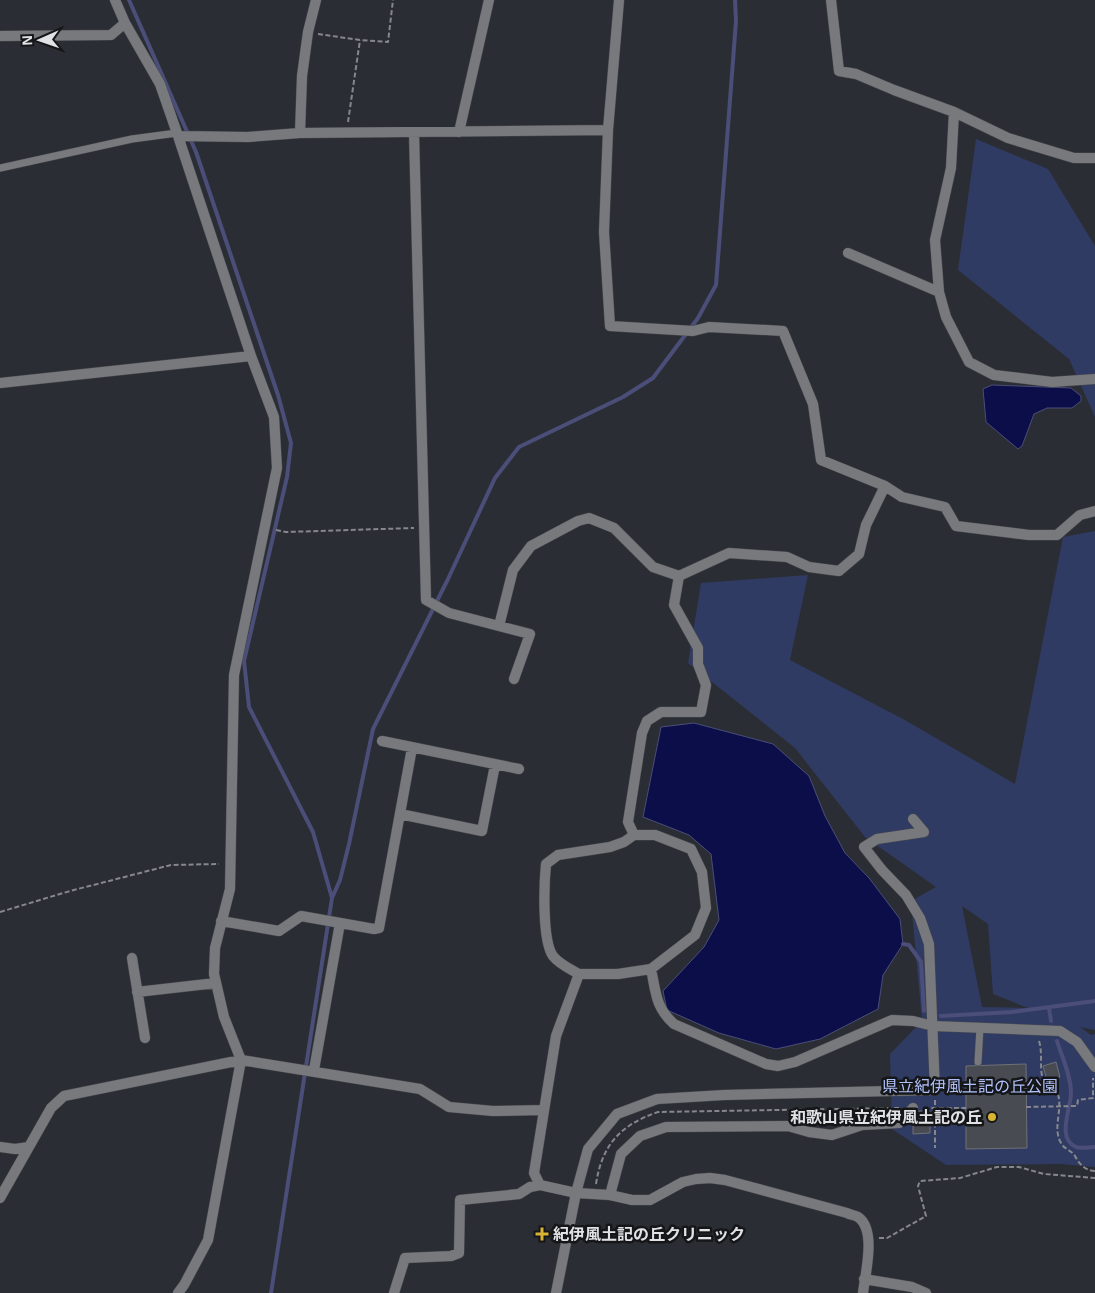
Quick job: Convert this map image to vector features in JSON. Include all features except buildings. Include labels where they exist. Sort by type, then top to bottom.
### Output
[{"type":"street","points":[[115,0],[125,23],[160,84],[178,134],[251,356],[274,417],[277,468],[234,675],[230,889],[215,948],[214,974],[224,1018],[241,1060],[208,1240],[178,1293]]},
{"type":"street","points":[[300,133],[302,76],[308,32],[316,0]]},
{"type":"street","points":[[459,132],[489,0]]},
{"type":"street","points":[[619,0],[608,130],[604,232],[610,326],[693,331],[709,327],[783,331],[812,404],[821,460],[885,486],[902,497],[945,507],[956,526],[1029,535],[1057,535],[1080,515],[1095,511]]},
{"type":"street","points":[[831,0],[839,71],[856,74],[954,112],[1008,138],[1074,158],[1095,158]]},
{"type":"street","points":[[0,36],[111,35],[125,23]]},
{"type":"street","points":[[954,112],[951,168],[935,240],[939,292],[946,318],[969,362],[994,375],[1052,382],[1095,379]]},
{"type":"street","points":[[178,134],[248,137],[300,133],[608,130]]},
{"type":"street","points":[[414,133],[426,600],[449,613],[530,634],[514,679]]},
{"type":"street","points":[[848,252],[939,292]]},
{"type":"street","points":[[0,384],[251,356]]},
{"type":"street","points":[[499,626],[513,570],[531,546],[578,521],[589,518],[614,528],[653,566],[679,576],[729,553],[787,557],[809,567],[839,571],[859,554],[866,525],[885,486]]},
{"type":"street","points":[[634,835],[628,822],[642,733],[647,721],[661,712],[701,712],[706,685],[698,664],[698,648],[674,605],[679,576]]},
{"type":"street","points":[[382,742],[519,770]]},
{"type":"street","points":[[222,922],[279,931],[301,916],[374,929],[379,928],[412,748]]},
{"type":"street","points":[[400,814],[482,831],[495,765]]},
{"type":"street","points":[[556,1293],[576,1193],[588,1149],[617,1114],[656,1099],[724,1095],[935,1090],[929,944],[920,918],[906,895],[882,870],[864,847],[877,839],[924,832],[913,819]]},
{"type":"street","points":[[634,835],[654,835],[692,849],[702,872],[706,908],[695,935],[651,969],[618,974],[579,974],[554,957],[548,946],[543,885],[546,864],[558,855],[610,847],[624,842],[634,835]]},
{"type":"street","points":[[314,1070],[340,923]]},
{"type":"street","points":[[132,958],[145,1038]]},
{"type":"street","points":[[651,969],[657,1000],[663,1014],[674,1024],[766,1064],[778,1066],[795,1062],[892,1020],[914,1020],[933,1026],[1060,1031],[1076,1042],[1094,1066]]},
{"type":"street","points":[[540,1185],[534,1173],[556,1036],[579,974]]},
{"type":"street","points":[[137,992],[216,983]]},
{"type":"street","points":[[0,1198],[51,1108],[64,1096],[241,1060],[314,1070],[420,1089],[450,1107],[493,1111],[544,1110]]},
{"type":"street","points":[[610,1195],[621,1154],[640,1136],[666,1127],[788,1126],[832,1135],[862,1125],[899,1123],[913,1108]]},
{"type":"street","points":[[0,1147],[15,1149],[28,1147]]},
{"type":"street","points":[[394,1293],[405,1258],[451,1256],[459,1253],[460,1200],[518,1194],[530,1187],[540,1185],[576,1193],[610,1195],[632,1200],[650,1200],[683,1182],[710,1178],[725,1180],[858,1217],[865,1225],[869,1238],[862,1293]]},
{"type":"street","points":[[864,1279],[912,1287],[926,1293]]},
{"type":"lane","points":[[0,168],[132,139],[178,134]]},
{"type":"lane","points":[[978,1062],[980,1028]]},
{"type":"path","points":[[308,32],[388,42],[392,0]]},
{"type":"path","points":[[346,133],[360,40]]},
{"type":"path","points":[[286,532],[423,528]]},
{"type":"path","points":[[0,912],[70,891],[171,865],[230,864]]},
{"type":"path","points":[[1033,1030],[1041,1047],[1042,1071],[1045,1082]]},
{"type":"path","points":[[1026,1107],[1077,1106],[1078,1100],[1093,1098],[1094,1066]]},
{"type":"path","points":[[1026,1083],[1045,1082],[1054,1087],[1057,1092],[1059,1106],[1057,1136],[1063,1146],[1073,1153],[1078,1162],[1089,1171],[1095,1171]]},
{"type":"path","points":[[935,1090],[936,1148]]},
{"type":"path","points":[[869,1238],[887,1238],[926,1216],[918,1186],[920,1181],[960,1178],[997,1167],[1020,1167],[1044,1174],[1095,1178]]},
{"type":"green space","points":[[976,139],[1048,169],[1095,246],[1095,417],[1069,359],[958,270]]},
{"type":"green space","name":"県立紀伊風土記の丘公園","points":[[1095,531],[1095,1030],[1080,1027],[1091,1035],[1095,1034],[1095,1167],[1061,1164],[946,1165],[892,1129],[890,1054],[922,1021],[911,901],[936,887],[865,837],[795,748],[688,663],[701,583],[808,575],[790,660],[903,719],[1015,784],[1063,537]],"holes":[[[962,906],[988,924],[993,994],[1028,1008],[982,1007]]]},
{"type":"shaded area","points":[[992,385],[1071,388],[1081,396],[1081,401],[1072,408],[1047,408],[1034,414],[1022,446],[1018,449],[986,422],[983,389]]},
{"type":"shaded area","points":[[694,723],[773,744],[809,776],[825,816],[845,853],[869,878],[900,919],[903,944],[883,975],[878,1009],[820,1039],[776,1049],[719,1033],[667,1010],[663,991],[704,947],[719,920],[711,854],[689,835],[643,817],[661,727]]},
{"type":"waterway","points":[[129,0],[196,152],[278,395],[291,443],[287,477],[244,661],[249,707],[313,832],[332,898]]},
{"type":"waterway","points":[[271,1293],[332,898],[340,880],[349,844],[373,729],[448,579],[495,478],[519,447],[623,397],[653,378],[698,318],[716,285],[736,21],[735,0]]},
{"type":"waterway","points":[[903,944],[909,945],[921,962],[924,1011]]},
{"type":"waterway","points":[[941,1016],[1012,1012],[1095,1001]]},
{"type":"waterway","points":[[1049,1008],[1051,1021]]},
{"type":"waterway","points":[[1057,1041],[1071,1087],[1066,1123],[1067,1137],[1070,1143],[1076,1147],[1095,1147]]},
{"type":"place","name":"和歌山県立紀伊風土記の丘","points":[[992,1117]]},
{"type":"place","name":"紀伊風土記の丘クリニック","points":[[542,1234]]}]
